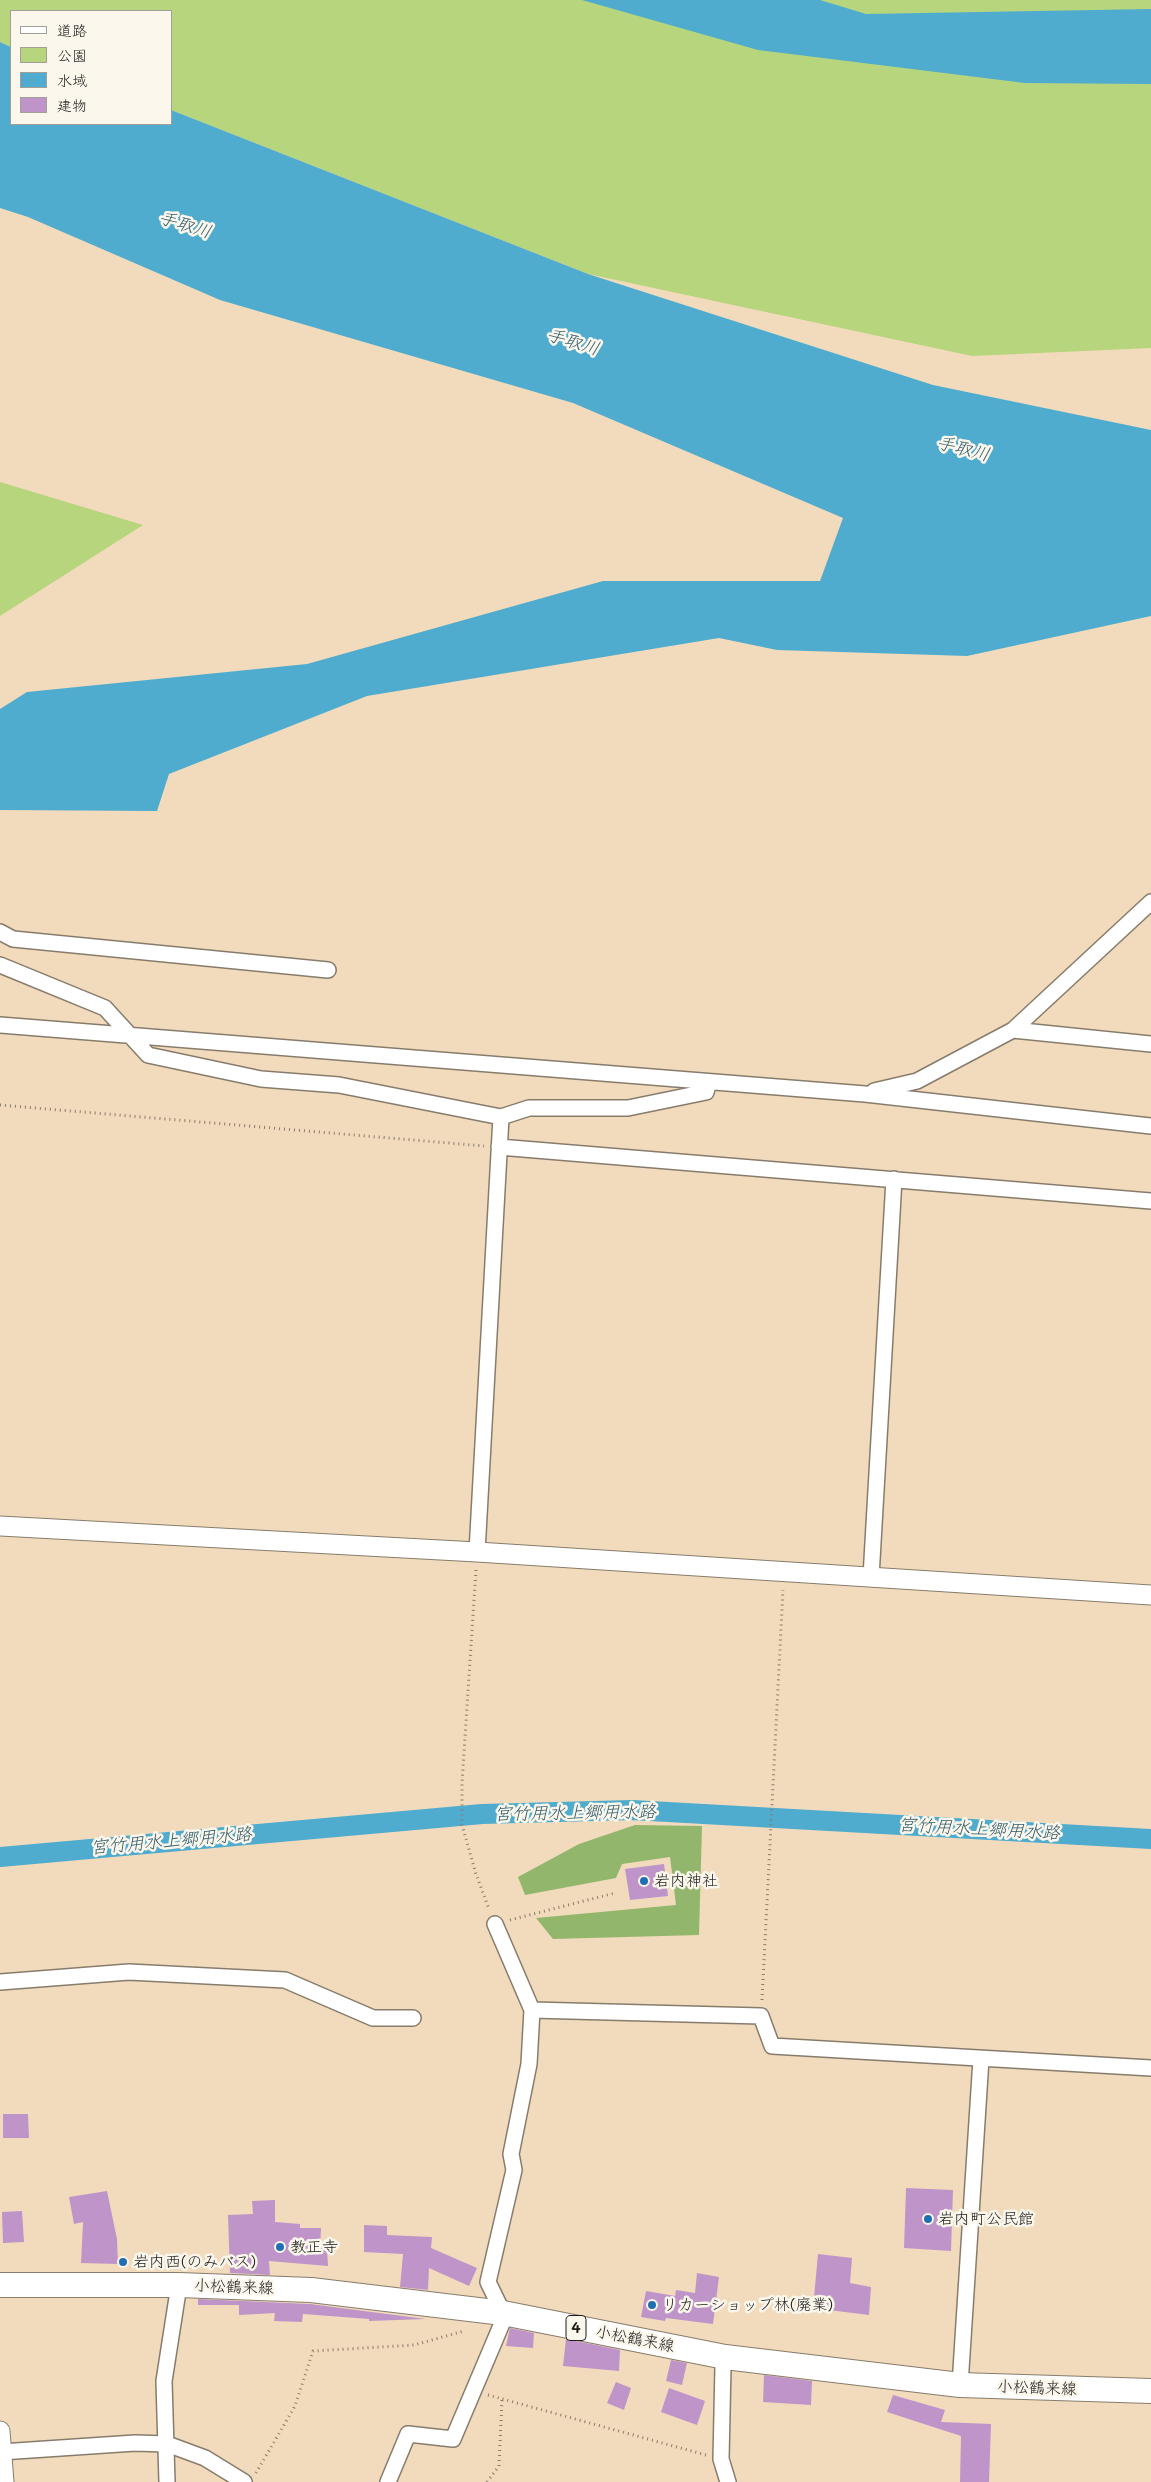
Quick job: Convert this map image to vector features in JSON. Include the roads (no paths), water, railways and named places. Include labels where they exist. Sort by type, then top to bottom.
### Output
[{"type":"main road","name":"小松鶴来線","points":[[0,2284],[179,2285],[311,2290],[503,2313],[725,2357],[960,2385],[1151,2391]]},
{"type":"street","points":[[865,1094],[917,1081],[1013,1030],[1151,902]]},
{"type":"street","points":[[0,932],[13,938],[328,970]]},
{"type":"street","points":[[0,965],[105,1008],[148,1055],[262,1079],[339,1086],[501,1117],[529,1108],[628,1108],[706,1092],[709,1082]]},
{"type":"street","points":[[0,1025],[865,1094],[1151,1126]]},
{"type":"street","points":[[1013,1030],[1151,1044]]},
{"type":"street","points":[[477,1552],[501,1117]]},
{"type":"street","points":[[499,1147],[894,1178],[1151,1201]]},
{"type":"street","points":[[871,1577],[894,1178]]},
{"type":"street","points":[[0,1526],[477,1552],[1151,1595]]},
{"type":"street","points":[[388,2482],[408,2434],[453,2439],[502,2321],[503,2313],[488,2282],[514,2170],[511,2154],[529,2064],[532,2010],[495,1924]]},
{"type":"street","points":[[0,1982],[129,1972],[285,1980],[373,2018],[413,2018]]},
{"type":"street","points":[[532,2010],[761,2016],[772,2046],[1151,2068]]},
{"type":"street","points":[[960,2385],[981,2059]]},
{"type":"street","points":[[167,2482],[164,2381],[179,2285]]},
{"type":"street","points":[[725,2357],[721,2459],[728,2482]]},
{"type":"street","points":[[0,2431],[4,2482]]},
{"type":"street","points":[[1,2452],[135,2443],[167,2444],[250,2478]]},
{"type":"water","points":[[582,0],[820,0],[866,14],[1151,9],[1151,84],[1025,83],[758,50]]},
{"type":"water","name":"手取川","points":[[0,42],[10,47],[10,125],[172,125],[172,110],[588,274],[933,385],[1151,430],[1151,616],[967,656],[777,650],[719,638],[367,696],[169,774],[157,811],[0,810],[0,709],[27,692],[307,664],[603,581],[820,581],[843,518],[573,403],[220,300],[28,217],[0,208]]},
{"type":"waterway","name":"宮竹用水上郷用水路","points":[[0,1857],[482,1814],[632,1810],[1151,1839]]},
{"type":"place","name":"岩内神社","points":[[644,1881]]},
{"type":"place","name":"岩内町公民館","points":[[928,2219]]},
{"type":"place","name":"教正寺","points":[[280,2247]]},
{"type":"place","name":"岩内西(のみバス)","points":[[123,2262]]},
{"type":"place","name":"リカーショップ林(廃業)","points":[[652,2305]]}]
